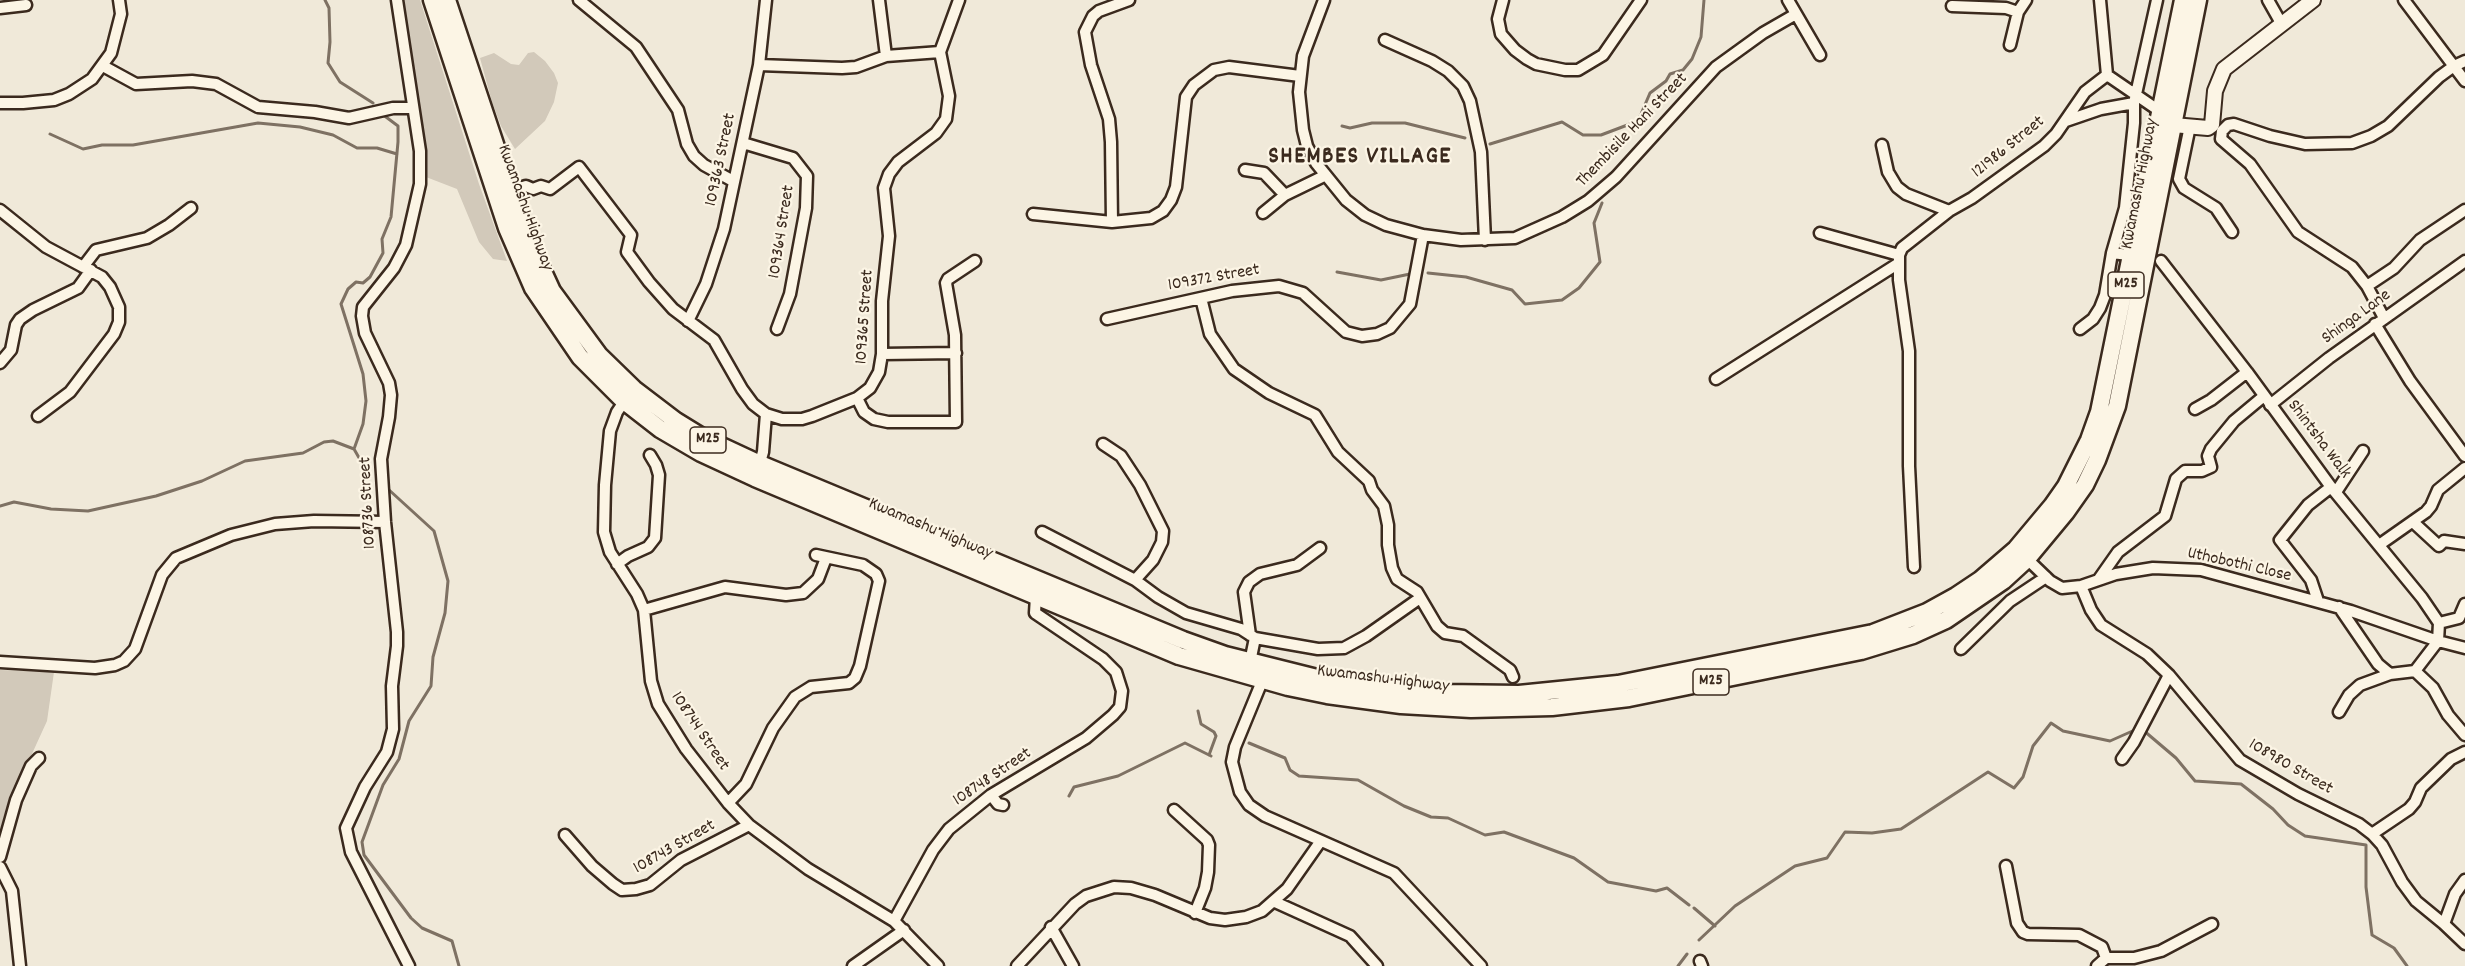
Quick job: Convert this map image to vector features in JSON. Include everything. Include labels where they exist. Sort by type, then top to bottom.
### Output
[{"type":"main road","name":"Kwamashu Highway","points":[[432,0],[521,264],[545,308],[580,357],[629,395],[652,405],[757,471],[1036,596],[1179,656],[1265,673]]},
{"type":"main road","name":"Kwamashu Highway","points":[[447,0],[531,248],[552,291],[629,395]]},
{"type":"main road","name":"Kwamashu Highway","points":[[757,471],[1183,640],[1250,662],[1288,687],[1360,700],[1434,707],[1502,709],[1576,705],[1629,698],[1832,650],[1896,641],[1946,620],[1993,588],[2022,554],[2067,512],[2085,484],[2106,438],[2117,406],[2146,258],[2183,0]]},
{"type":"main road","name":"Kwamashu Highway","points":[[2167,119],[2198,0]]},
{"type":"street","points":[[0,103],[54,100],[82,87],[103,66],[111,53],[121,14],[119,0]]},
{"type":"street","name":"108736 Street","points":[[397,0],[421,167],[420,184],[412,225],[401,258],[369,298],[363,308],[362,316],[365,333],[388,383],[391,395],[381,459],[385,522],[397,632],[392,686],[393,729],[387,752],[365,787],[346,828],[351,852],[409,966]]},
{"type":"street","points":[[579,0],[636,47],[678,110],[687,144],[694,156],[704,165],[733,181]]},
{"type":"street","name":"109363 Street","points":[[688,321],[716,259],[759,65],[766,0]]},
{"type":"street","points":[[879,0],[886,56]]},
{"type":"street","points":[[759,65],[842,69],[856,67],[886,56],[940,51],[959,0]]},
{"type":"street","points":[[1112,222],[1112,142],[1108,119],[1091,65],[1085,32],[1093,16],[1099,11],[1129,0]]},
{"type":"street","name":"Thembisile Hani Street","points":[[1324,0],[1303,56],[1299,110],[1307,146],[1324,176],[1346,200],[1365,215],[1386,225],[1423,235],[1461,240],[1515,238],[1535,231],[1588,201],[1616,177],[1716,67],[1749,42],[1796,14]]},
{"type":"street","points":[[1503,0],[1498,19],[1501,34],[1515,50],[1536,64],[1565,70],[1578,70],[1603,55],[1641,0]]},
{"type":"street","points":[[1788,0],[1820,55]]},
{"type":"street","points":[[2010,45],[2018,12],[2026,0]]},
{"type":"street","points":[[2100,0],[2107,75],[2134,100],[2167,119],[2208,129],[2212,125],[2215,91],[2224,69],[2313,0]]},
{"type":"street","points":[[2080,329],[2093,319],[2105,295],[2112,253],[2125,208],[2134,123],[2134,100],[2157,0]]},
{"type":"street","points":[[2268,0],[2281,23]]},
{"type":"street","points":[[2403,0],[2465,81]]},
{"type":"street","points":[[0,8],[26,5]]},
{"type":"street","points":[[1952,6],[2006,8],[2018,12]]},
{"type":"street","points":[[1385,40],[1448,71],[1462,86],[1470,101],[1480,152],[1485,240]]},
{"type":"street","name":"109365 Street","points":[[766,414],[782,419],[802,419],[857,398],[875,381],[882,354],[882,301],[889,236],[884,188],[889,174],[898,162],[936,133],[946,119],[949,96],[940,51]]},
{"type":"street","points":[[2465,61],[2454,66],[2430,85],[2398,120],[2371,136],[2347,145],[2312,145],[2291,142],[2234,124],[2228,125],[2222,131],[2221,139],[2250,164],[2298,232],[2348,264],[2367,286],[2380,321],[2409,381],[2465,456]]},
{"type":"street","points":[[103,66],[136,84],[209,82],[225,87],[258,107],[315,112],[350,118],[393,108],[413,108]]},
{"type":"street","points":[[1033,214],[1112,222],[1151,218],[1163,211],[1171,200],[1178,176],[1186,97],[1194,84],[1214,70],[1229,67],[1300,76]]},
{"type":"street","name":"121986 Street","points":[[1716,379],[1899,259],[1902,248],[1949,211],[1972,198],[2037,152],[2056,135],[2085,92],[2107,75]]},
{"type":"street","points":[[2066,121],[2134,100]]},
{"type":"street","points":[[2190,126],[2179,180],[2184,188],[2216,208],[2232,232]]},
{"type":"street","name":"109364 Street","points":[[743,143],[793,158],[807,176],[806,208],[790,294],[777,329]]},
{"type":"street","points":[[1882,145],[1888,171],[1897,187],[1906,194],[1949,211]]},
{"type":"street","points":[[510,191],[526,186],[532,189],[542,186],[550,189],[579,166],[631,236],[627,252],[662,299],[714,340],[747,398],[766,414],[757,471]]},
{"type":"street","points":[[1245,170],[1264,172],[1284,195]]},
{"type":"street","points":[[1263,213],[1284,195],[1324,176]]},
{"type":"street","points":[[0,363],[11,350],[16,325],[20,319],[33,310],[78,288],[96,250],[147,238],[191,208]]},
{"type":"street","points":[[0,210],[37,241],[87,268],[105,281],[115,295],[119,307],[119,322],[114,334],[70,392],[38,416]]},
{"type":"street","points":[[2367,286],[2394,268],[2420,240],[2465,210]]},
{"type":"street","points":[[1820,233],[1899,259],[1899,280],[1909,351],[1909,466],[1914,567]]},
{"type":"street","name":"109372 Street","points":[[1107,319],[1250,288],[1279,286],[1290,287],[1303,293],[1346,332],[1362,336],[1377,334],[1390,328],[1410,304],[1423,235]]},
{"type":"street","points":[[2112,253],[2146,258]]},
{"type":"street","name":"Shintsha Walk","points":[[2146,258],[2247,372],[2334,490],[2379,544],[2439,623]]},
{"type":"street","points":[[857,398],[864,412],[874,419],[888,422],[954,423],[956,420],[956,353],[946,283],[948,279],[975,261]]},
{"type":"street","name":"Shinga Lane","points":[[2099,579],[2118,552],[2165,516],[2176,479],[2185,471],[2202,471],[2211,467],[2208,456],[2211,448],[2241,414],[2267,400],[2465,261]]},
{"type":"street","points":[[1201,298],[1205,323],[1223,355],[1239,374],[1269,393],[1315,415],[1338,452],[1369,481],[1372,490],[1384,506],[1388,525],[1388,545],[1397,579],[1412,588],[1437,626],[1445,633],[1463,636],[1510,670],[1513,677]]},
{"type":"street","points":[[882,354],[956,353]]},
{"type":"street","points":[[2195,409],[2211,400],[2247,372]]},
{"type":"street","name":"108744 Street","points":[[629,395],[617,411],[610,431],[603,515],[607,543],[644,610],[651,681],[658,705],[686,749],[728,803],[749,825],[808,869],[894,921],[938,966]]},
{"type":"street","points":[[1103,444],[1121,456],[1140,485],[1162,531],[1162,542],[1153,560],[1135,580]]},
{"type":"street","points":[[2318,601],[2311,580],[2280,541],[2308,505],[2334,490],[2363,451]]},
{"type":"street","points":[[617,564],[648,547],[655,538],[658,475],[656,465],[650,455]]},
{"type":"street","points":[[2379,544],[2413,522],[2431,506],[2438,490],[2465,468]]},
{"type":"street","points":[[0,662],[94,668],[115,665],[124,661],[135,649],[162,575],[176,558],[231,535],[275,524],[314,521],[385,522]]},
{"type":"street","points":[[2413,522],[2439,546],[2444,541],[2465,544]]},
{"type":"street","points":[[1042,532],[1135,580],[1186,613],[1236,627],[1252,636],[1318,649],[1344,648],[1366,636],[1420,598]]},
{"type":"street","points":[[1250,662],[1252,636],[1245,587],[1260,574],[1297,565],[1320,548]]},
{"type":"street","name":"Uthobothi Close","points":[[2022,554],[2060,588],[2081,586],[2099,579],[2153,568],[2201,570],[2339,607],[2465,648]]},
{"type":"street","points":[[644,610],[725,587],[786,595],[803,593],[818,579],[821,557],[863,565],[876,574],[879,581],[868,640],[857,675],[849,683],[811,687],[795,697],[773,728],[746,784],[728,803]]},
{"type":"street","points":[[1961,649],[2010,601],[2046,577]]},
{"type":"street","name":"108980 Street","points":[[2081,586],[2091,610],[2101,625],[2147,654],[2169,675],[2232,753],[2245,765],[2359,824],[2372,834],[2382,845],[2413,897],[2465,944]]},
{"type":"street","name":"108748 Street","points":[[894,921],[942,837],[991,795],[1086,738],[1113,715],[1122,701],[1120,680],[1116,672],[1106,662],[1035,613],[1036,596]]},
{"type":"street","points":[[2339,711],[2349,695],[2360,685],[2390,674],[2415,670],[2438,641],[2439,623],[2459,618],[2465,604]]},
{"type":"street","points":[[2339,607],[2378,664],[2390,674]]},
{"type":"street","points":[[2415,670],[2433,688],[2448,714],[2465,735]]},
{"type":"street","points":[[1265,673],[1235,747],[1232,762],[1240,792],[1249,805],[1265,816],[1320,842],[1394,873],[1481,966]]},
{"type":"street","points":[[2122,759],[2134,742],[2169,675]]},
{"type":"street","points":[[2372,834],[2409,809],[2421,788],[2451,759],[2465,752]]},
{"type":"street","points":[[0,857],[15,800],[31,766],[39,758]]},
{"type":"street","points":[[991,795],[998,804],[1003,805]]},
{"type":"street","points":[[1174,810],[1207,840],[1209,845],[1205,888],[1195,913]]},
{"type":"street","name":"108743 Street","points":[[565,835],[592,866],[622,890],[629,890],[650,885],[681,860],[749,825]]},
{"type":"street","points":[[1017,966],[1052,927],[1086,896],[1114,887],[1131,888],[1155,895],[1210,918],[1225,920],[1246,917],[1262,911],[1275,902],[1287,889],[1320,842]]},
{"type":"street","points":[[2006,866],[2017,923],[2023,932],[2079,935],[2102,947],[2106,958]]},
{"type":"street","points":[[0,867],[12,891],[20,966]]},
{"type":"street","points":[[2444,924],[2455,894],[2465,880]]},
{"type":"street","points":[[1275,902],[1350,936],[1377,966]]},
{"type":"street","points":[[2097,966],[2106,958],[2150,955],[2212,924]]},
{"type":"street","points":[[1052,927],[1073,966]]},
{"type":"street","points":[[853,966],[904,930]]},
{"type":"shaded area","points":[[404,0],[420,0],[479,184],[507,261],[493,259],[479,242],[457,189],[426,177],[425,143]]},
{"type":"shaded area","points":[[534,52],[545,61],[558,83],[554,102],[545,121],[515,149],[501,126],[480,58],[494,53],[511,64],[519,65],[528,53]]},
{"type":"shaded area","points":[[0,670],[54,672],[47,721],[4,815],[0,830]]},
{"type":"waterway","points":[[325,0],[329,8],[328,63],[340,82],[373,103]]},
{"type":"waterway","points":[[1490,144],[1562,122],[1583,135],[1601,135],[1638,121],[1650,93],[1666,81],[1670,74],[1683,70],[1692,59],[1701,37],[1704,0]]},
{"type":"waterway","points":[[354,449],[363,424],[366,401],[363,374],[341,304],[348,289],[356,282],[363,283],[370,277],[383,253],[382,239],[391,217],[398,126],[382,114]]},
{"type":"waterway","points":[[50,134],[83,149],[102,145],[133,145],[258,123],[300,127],[333,135],[357,148],[377,148],[397,154]]},
{"type":"waterway","points":[[1342,126],[1350,128],[1372,123],[1405,123],[1465,138]]},
{"type":"waterway","points":[[1428,273],[1466,277],[1512,290],[1525,304],[1562,300],[1579,288],[1600,262],[1594,223],[1602,203]]},
{"type":"waterway","points":[[1337,272],[1381,280],[1410,274]]},
{"type":"waterway","points":[[0,506],[14,502],[51,509],[88,511],[156,496],[202,481],[245,461],[303,453],[324,442],[333,441],[354,449],[370,477]]},
{"type":"waterway","points":[[388,489],[434,531],[448,581],[445,613],[433,657],[431,686],[409,721],[399,759],[383,785],[362,842],[364,855],[411,918],[422,928],[452,941],[459,966]]},
{"type":"waterway","points":[[1198,711],[1201,724],[1214,732],[1216,736],[1209,755]]},
{"type":"waterway","points":[[1699,940],[1735,906],[1795,866],[1827,858],[1845,832],[1872,833],[1901,829],[1988,772],[2014,788],[2023,777],[2033,746],[2051,723],[2063,731],[2110,741],[2137,729]]},
{"type":"waterway","points":[[2143,730],[2176,758],[2195,781],[2241,784],[2273,809],[2288,825],[2305,836],[2366,845],[2366,887],[2372,935],[2394,948],[2407,966]]},
{"type":"waterway","points":[[1069,796],[1074,787],[1118,776],[1185,743],[1211,756]]},
{"type":"waterway","points":[[1249,743],[1285,758],[1290,770],[1299,776],[1358,780],[1404,806],[1431,817],[1448,818],[1485,835],[1504,832],[1574,858],[1608,882],[1656,891],[1667,888],[1689,905]]},
{"type":"waterway","points":[[1694,908],[1715,926]]},
{"type":"waterway","points":[[1678,966],[1687,954]]},
{"type":"district","name":"SHEMBES VILLAGE","points":[[1360,159]]}]
